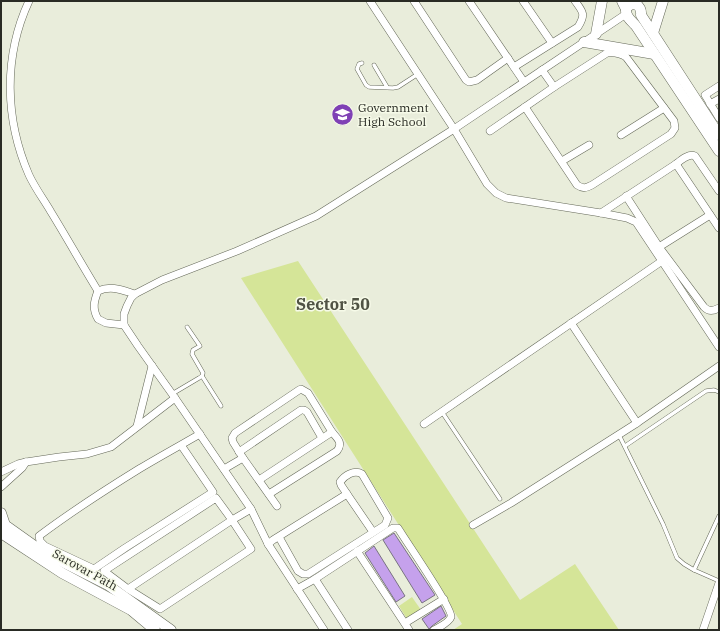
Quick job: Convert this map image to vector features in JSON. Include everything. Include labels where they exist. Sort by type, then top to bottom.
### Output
[{"type":"main road","points":[[596,34],[602,1]]},
{"type":"main road","points":[[653,33],[663,1]]},
{"type":"main road","points":[[632,8],[653,33],[719,135]]},
{"type":"main road","points":[[632,8],[654,54],[719,152]]},
{"type":"main road","points":[[584,42],[654,54]]},
{"type":"main road","points":[[1,512],[5,525],[43,552],[108,584],[171,630]]},
{"type":"main road","name":"Sarovar Path","points":[[1,534],[62,573],[131,610],[155,630]]},
{"type":"street","points":[[29,1],[23,13],[15,39],[10,67],[10,103],[16,140],[30,176],[98,291]]},
{"type":"street","points":[[370,1],[454,129],[487,184],[506,198],[601,213],[627,218],[636,222],[719,347]]},
{"type":"street","points":[[414,1],[466,80],[469,82],[477,80],[508,58]]},
{"type":"street","points":[[469,1],[524,82]]},
{"type":"street","points":[[523,1],[552,43]]},
{"type":"street","points":[[514,67],[578,27],[583,19],[582,11],[575,1]]},
{"type":"street","points":[[324,630],[268,544],[251,509],[124,325],[124,314],[127,306],[135,294],[162,280],[237,251],[316,216],[454,129],[596,34],[632,8]]},
{"type":"street","points":[[490,131],[525,107],[602,56],[607,53],[614,52],[626,57],[664,108],[675,124],[675,128],[671,134],[586,188],[582,188],[577,185],[525,107]]},
{"type":"street","points":[[542,70],[554,88]]},
{"type":"street","points":[[719,86],[705,95],[719,118]]},
{"type":"street","points":[[710,104],[719,99]]},
{"type":"street","points":[[621,135],[664,108]]},
{"type":"street","points":[[562,161],[589,145]]},
{"type":"street","points":[[601,213],[690,155],[695,156],[719,192]]},
{"type":"street","points":[[676,164],[719,228]]},
{"type":"street","points":[[626,196],[659,247],[704,307],[707,310],[713,311],[719,308]]},
{"type":"street","points":[[659,247],[710,215]]},
{"type":"street","points":[[424,424],[662,261]]},
{"type":"street","points":[[124,325],[98,319],[94,308],[94,299],[98,291],[104,288],[111,288],[135,294]]},
{"type":"street","points":[[571,323],[637,423]]},
{"type":"street","points":[[137,426],[152,366]]},
{"type":"street","points":[[473,525],[511,503],[619,435],[719,366]]},
{"type":"street","points":[[269,494],[337,451],[340,447],[340,442],[332,432],[308,393],[301,389],[235,433],[232,438],[241,455],[277,506]]},
{"type":"street","points":[[1,472],[26,462],[87,454],[111,447],[174,396]]},
{"type":"street","points":[[224,469],[301,410],[307,412],[322,438]]},
{"type":"street","points":[[259,480],[332,432]]},
{"type":"street","points":[[181,445],[213,492],[94,569],[45,546],[40,541],[39,536],[63,518],[139,469],[200,434]]},
{"type":"street","points":[[1,487],[22,468],[26,462]]},
{"type":"street","points":[[279,537],[298,571],[303,574],[308,574],[385,525],[388,518],[362,474],[358,471],[352,473],[340,482],[373,532]]},
{"type":"street","points":[[268,544],[347,494]]},
{"type":"street","points":[[216,498],[232,520],[251,549],[160,609],[128,589],[104,571],[216,498]]},
{"type":"street","points":[[128,589],[251,509]]},
{"type":"street","points":[[297,589],[394,528],[398,528],[444,599],[451,614],[451,618],[448,621],[434,630]]},
{"type":"street","points":[[357,551],[409,630]]},
{"type":"street","points":[[315,579],[348,630]]},
{"type":"street","points":[[703,630],[719,582]]},
{"type":"street","points":[[405,623],[444,599]]},
{"type":"lane","points":[[362,62],[359,64],[357,69],[366,85],[369,86],[398,87],[418,74]]},
{"type":"lane","points":[[374,65],[387,87]]},
{"type":"lane","points":[[187,327],[200,346],[193,350],[192,354],[203,373],[202,376],[221,406]]},
{"type":"lane","points":[[174,396],[202,376]]},
{"type":"lane","points":[[625,446],[706,391],[714,390],[719,392]]},
{"type":"lane","points":[[442,412],[500,499]]},
{"type":"lane","points":[[619,435],[663,524],[677,558],[694,570],[719,582]]},
{"type":"lane","points":[[694,570],[719,516]]},
{"type":"green space","points":[[298,261],[520,600],[575,564],[619,630],[453,630],[462,624],[241,278]]},
{"type":"green space","points":[[412,597],[421,610],[407,619],[399,606]]},
{"type":"building","points":[[394,533],[435,595],[422,603],[383,540]]},
{"type":"building","points":[[374,546],[405,596],[396,602],[365,553]]},
{"type":"building","points":[[441,606],[446,616],[429,629],[422,619]]},
{"type":"place","name":"Government High School","points":[[342,115]]},
{"type":"district","name":"Sector 50","points":[[333,304]]}]
